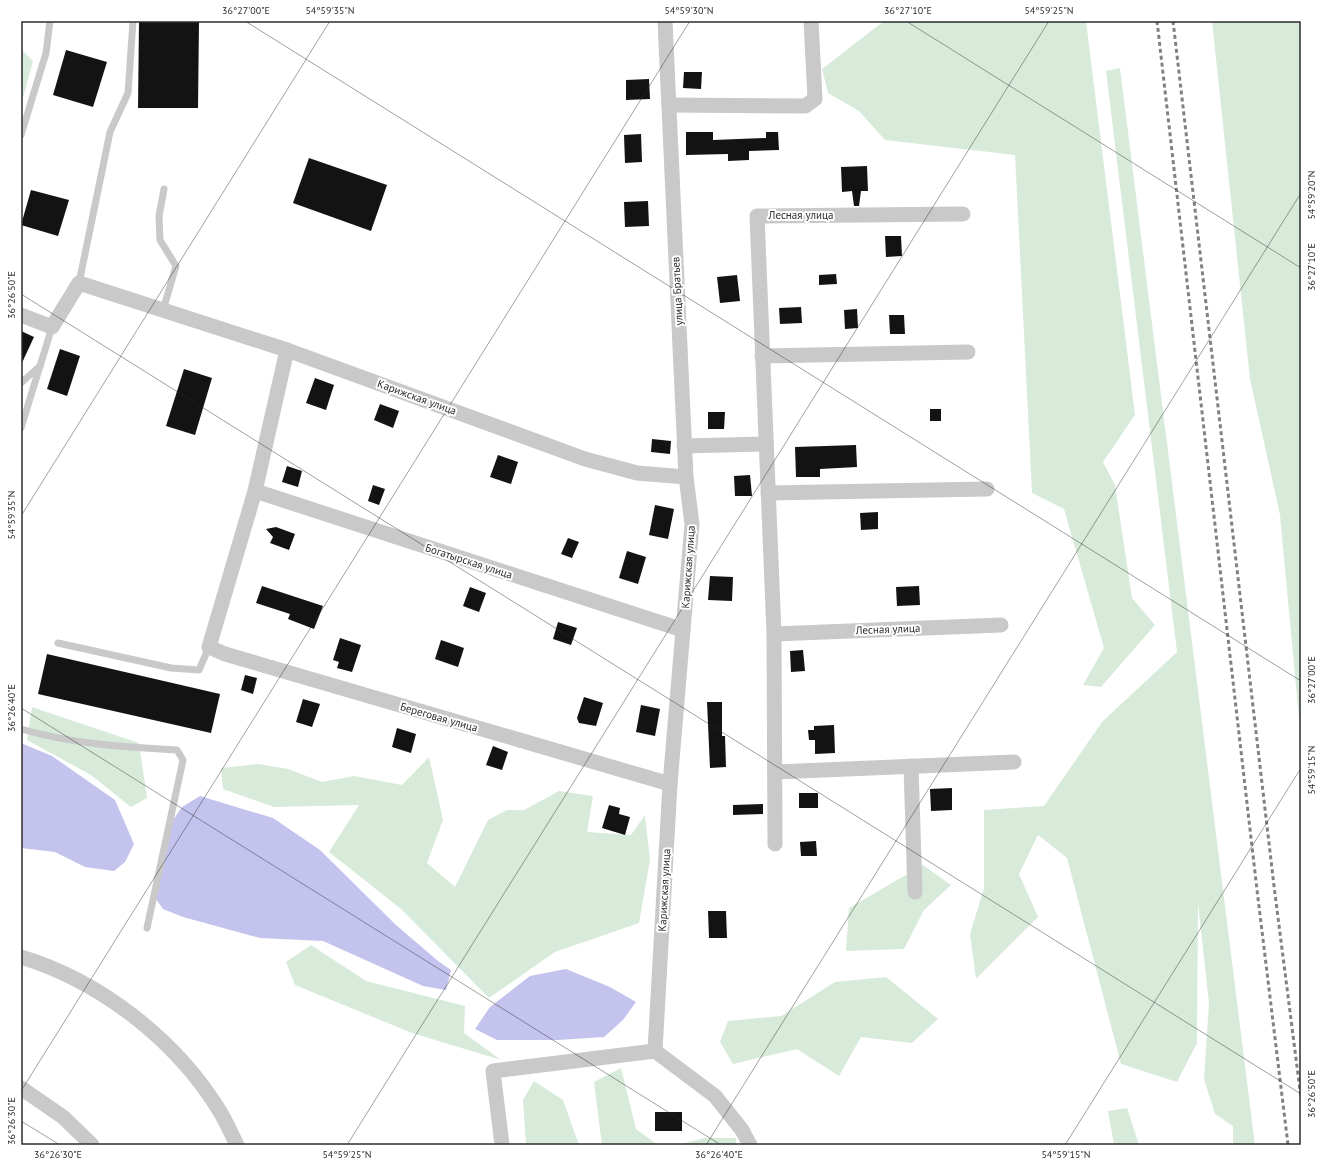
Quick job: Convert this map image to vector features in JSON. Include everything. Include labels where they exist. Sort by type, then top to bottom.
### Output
[{"type":"street","name":"улица Братьев","points":[[665,21],[686,477]]},
{"type":"street","points":[[669,105],[805,106],[815,99],[810,21]]},
{"type":"street","name":"Лесная улица","points":[[775,844],[774,634],[757,216],[963,214]]},
{"type":"street","name":"Карижская улица","points":[[79,283],[287,350],[585,459],[637,472],[686,477],[692,524],[670,784],[656,1051]]},
{"type":"street","points":[[21,315],[52,327],[79,283]]},
{"type":"street","points":[[209,647],[255,491],[287,350]]},
{"type":"street","points":[[762,356],[968,352]]},
{"type":"street","points":[[684,446],[766,444]]},
{"type":"street","points":[[768,493],[987,489]]},
{"type":"street","name":"Богатырская улица","points":[[255,491],[683,630]]},
{"type":"street","name":"Лесная улица","points":[[774,634],[1002,625]]},
{"type":"street","name":"Береговая улица","points":[[209,647],[225,654],[670,784]]},
{"type":"street","points":[[775,772],[1014,762]]},
{"type":"street","points":[[911,766],[915,892]]},
{"type":"street","points":[[21,957],[90,986],[140,1020],[184,1063],[219,1110],[237,1145]]},
{"type":"street","points":[[502,1145],[493,1071],[656,1051],[715,1096],[742,1130],[750,1145]]},
{"type":"street","points":[[21,1088],[63,1116],[92,1145]]},
{"type":"lane","points":[[21,135],[46,53],[50,21]]},
{"type":"lane","points":[[79,283],[110,132],[128,93],[132,21]]},
{"type":"lane","points":[[163,310],[176,266],[160,240],[159,216],[164,189]]},
{"type":"lane","points":[[21,428],[52,327]]},
{"type":"lane","points":[[21,383],[40,366]]},
{"type":"lane","points":[[58,643],[171,668],[198,670],[206,657],[209,647]]},
{"type":"lane","points":[[21,729],[47,737],[114,747],[177,750],[184,760],[147,928]]},
{"type":"green space","points":[[884,21],[1086,21],[1135,415],[1103,462],[1115,485],[1132,598],[1155,625],[1101,687],[1083,685],[1104,648],[1064,509],[1032,493],[1015,155],[885,140],[859,111],[828,93],[822,69]]},
{"type":"green space","points":[[1212,21],[1301,21],[1301,740],[1280,515],[1250,379]]},
{"type":"green space","points":[[21,49],[33,61],[21,105]]},
{"type":"green space","points":[[1120,68],[1255,1145],[1233,1145],[1233,1126],[1215,1114],[1204,1079],[1209,1003],[1198,904],[1197,1043],[1177,1082],[1121,1064],[1067,858],[1038,835],[1019,874],[1038,917],[976,979],[970,934],[984,888],[984,810],[1044,806],[1102,722],[1177,652],[1106,71]]},
{"type":"green space","points":[[32,707],[139,743],[147,798],[131,807],[91,775],[27,740]]},
{"type":"green space","points":[[429,757],[443,820],[427,863],[455,887],[488,820],[507,810],[524,810],[559,791],[593,796],[587,832],[631,835],[645,815],[650,860],[639,923],[555,952],[489,998],[401,909],[329,852],[359,805],[274,807],[223,789],[221,768],[259,764],[288,769],[322,782],[354,776],[402,785]]},
{"type":"green space","points":[[923,865],[951,885],[924,910],[904,949],[846,951],[849,908]]},
{"type":"green space","points":[[311,945],[366,981],[465,1006],[464,1033],[501,1060],[412,1033],[295,985],[286,962]]},
{"type":"green space","points":[[886,977],[938,1019],[912,1043],[861,1037],[839,1076],[797,1049],[733,1064],[720,1042],[728,1021],[781,1016],[835,982]]},
{"type":"green space","points":[[621,1068],[636,1129],[658,1145],[602,1145],[594,1082]]},
{"type":"green space","points":[[534,1081],[563,1100],[579,1145],[526,1145],[523,1100]]},
{"type":"green space","points":[[1127,1108],[1139,1145],[1114,1145],[1108,1111]]},
{"type":"green space","points":[[705,1138],[736,1138],[736,1145],[677,1145]]},
{"type":"water","points":[[21,743],[52,756],[115,800],[134,844],[125,862],[114,871],[85,867],[55,852],[21,848]]},
{"type":"water","points":[[200,796],[273,818],[320,850],[396,925],[438,961],[451,970],[446,990],[423,986],[323,941],[260,938],[183,917],[163,909],[156,899],[169,826],[182,807]]},
{"type":"water","points":[[566,969],[610,987],[636,1002],[623,1020],[604,1037],[558,1040],[497,1040],[475,1029],[490,1007],[530,976]]},
{"type":"building","points":[[139,21],[199,21],[198,108],[138,108]]},
{"type":"building","points":[[66,50],[107,62],[93,107],[53,95]]},
{"type":"building","points":[[684,72],[702,72],[701,89],[683,88]]},
{"type":"building","points":[[649,79],[650,99],[626,100],[626,80]]},
{"type":"building","points":[[686,132],[713,132],[713,140],[766,138],[766,132],[778,132],[779,150],[749,151],[749,160],[728,161],[728,154],[686,155]]},
{"type":"building","points":[[641,134],[642,162],[625,163],[624,135]]},
{"type":"building","points":[[309,158],[387,185],[371,231],[293,203]]},
{"type":"building","points":[[867,166],[868,191],[861,191],[859,206],[854,206],[852,191],[842,192],[841,167]]},
{"type":"building","points":[[31,190],[69,200],[58,236],[21,225]]},
{"type":"building","points":[[648,201],[649,226],[625,227],[624,202]]},
{"type":"building","points":[[885,236],[901,236],[902,256],[886,257]]},
{"type":"building","points":[[836,274],[837,284],[819,285],[819,275]]},
{"type":"building","points":[[737,275],[740,301],[720,303],[717,277]]},
{"type":"building","points":[[801,307],[802,323],[780,324],[779,308]]},
{"type":"building","points":[[857,309],[858,328],[845,329],[844,310]]},
{"type":"building","points":[[889,315],[904,315],[905,334],[890,334]]},
{"type":"building","points":[[21,331],[34,337],[21,365]]},
{"type":"building","points":[[60,349],[80,356],[67,396],[47,389]]},
{"type":"building","points":[[184,369],[212,378],[195,435],[166,426]]},
{"type":"building","points":[[315,378],[334,385],[326,410],[306,403]]},
{"type":"building","points":[[380,404],[399,411],[393,428],[374,420]]},
{"type":"building","points":[[930,409],[941,409],[941,421],[930,421]]},
{"type":"building","points":[[708,412],[725,412],[724,429],[708,429]]},
{"type":"building","points":[[652,439],[671,441],[670,454],[651,452]]},
{"type":"building","points":[[856,445],[857,467],[820,469],[820,477],[796,477],[795,447]]},
{"type":"building","points":[[498,455],[518,462],[511,484],[490,477]]},
{"type":"building","points":[[287,466],[302,471],[298,487],[282,482]]},
{"type":"building","points":[[750,475],[752,496],[735,496],[734,476]]},
{"type":"building","points":[[373,485],[385,489],[379,505],[368,501]]},
{"type":"building","points":[[655,505],[674,509],[668,539],[649,535]]},
{"type":"building","points":[[878,512],[878,529],[861,530],[860,513]]},
{"type":"building","points":[[276,527],[295,534],[289,550],[270,543],[273,537],[266,529]]},
{"type":"building","points":[[568,538],[579,542],[572,558],[561,554]]},
{"type":"building","points":[[627,551],[646,557],[638,584],[619,578]]},
{"type":"building","points":[[710,576],[733,577],[732,601],[708,600]]},
{"type":"building","points":[[262,586],[323,606],[314,629],[288,619],[290,614],[256,603]]},
{"type":"building","points":[[919,586],[920,605],[897,606],[896,587]]},
{"type":"building","points":[[470,587],[486,593],[479,612],[463,606]]},
{"type":"building","points":[[558,622],[577,628],[571,645],[553,639]]},
{"type":"building","points":[[340,638],[361,645],[352,672],[337,668],[339,662],[333,660]]},
{"type":"building","points":[[441,640],[464,648],[458,667],[435,659]]},
{"type":"building","points":[[803,650],[805,671],[791,672],[790,651]]},
{"type":"building","points":[[47,654],[220,694],[211,733],[38,694]]},
{"type":"building","points":[[245,675],[257,678],[253,694],[241,690]]},
{"type":"building","points":[[584,697],[603,703],[596,726],[579,723],[577,718]]},
{"type":"building","points":[[303,699],[320,704],[312,727],[296,722]]},
{"type":"building","points":[[707,702],[722,702],[722,736],[725,736],[726,767],[710,768]]},
{"type":"building","points":[[641,705],[660,709],[655,736],[636,732]]},
{"type":"building","points":[[834,725],[835,753],[815,754],[815,740],[809,740],[808,730],[814,730],[814,726]]},
{"type":"building","points":[[397,728],[416,734],[411,753],[392,747]]},
{"type":"building","points":[[493,746],[508,752],[502,770],[486,765]]},
{"type":"building","points":[[952,788],[952,810],[931,811],[930,789]]},
{"type":"building","points":[[799,793],[818,793],[818,808],[799,808]]},
{"type":"building","points":[[763,804],[763,814],[733,815],[733,805]]},
{"type":"building","points":[[609,805],[620,808],[619,814],[630,817],[625,835],[602,828]]},
{"type":"building","points":[[816,841],[817,856],[801,856],[800,842]]},
{"type":"building","points":[[708,911],[726,911],[727,938],[709,938]]},
{"type":"building","points":[[655,1112],[682,1112],[682,1131],[655,1131]]},
{"type":"railway","points":[[1157,21],[1257,890],[1288,1145]]},
{"type":"railway","points":[[1173,21],[1274,886],[1301,1098]]}]
